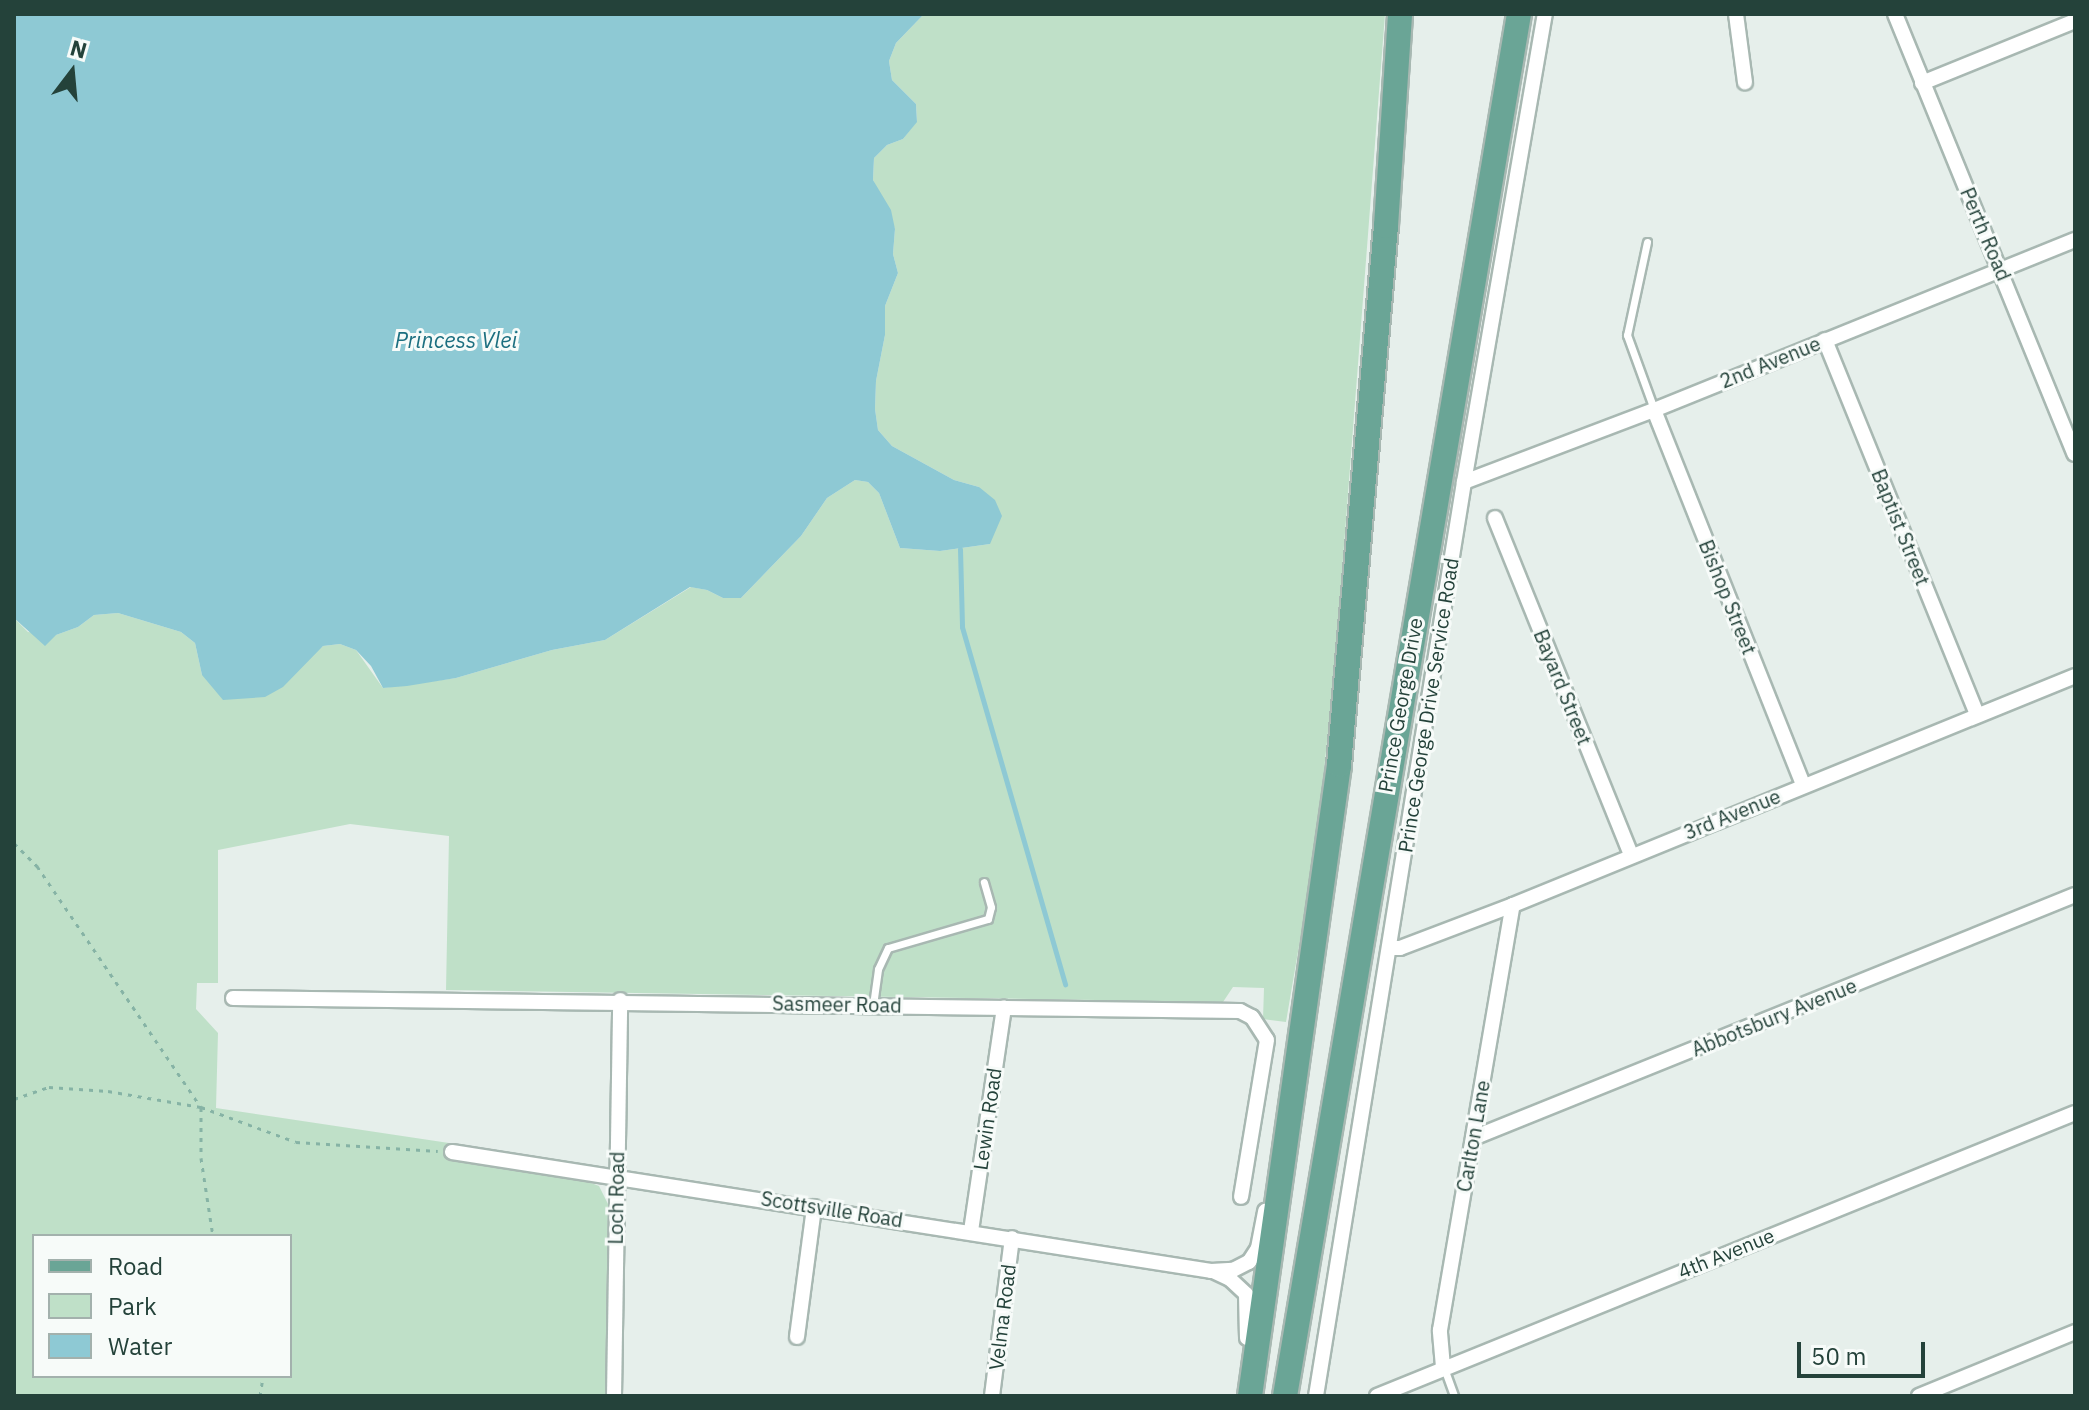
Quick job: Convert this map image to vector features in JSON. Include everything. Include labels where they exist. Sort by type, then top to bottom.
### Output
[{"type":"main road","points":[[1250,1396],[1286,1127],[1333,815],[1348,685],[1386,226],[1400,14]]},
{"type":"main road","name":"Prince George Drive","points":[[1285,1396],[1519,14]]},
{"type":"street","name":"Prince George Drive Service Road","points":[[1316,1396],[1464,482],[1545,14]]},
{"type":"street","points":[[1736,14],[1745,82]]},
{"type":"street","name":"Perth Road","points":[[1895,14],[2075,454]]},
{"type":"street","points":[[1922,83],[2075,21]]},
{"type":"street","name":"2nd Avenue","points":[[1464,482],[1654,410],[2075,240]]},
{"type":"street","name":"Baptist Street","points":[[1825,340],[1977,715]]},
{"type":"street","name":"Bishop Street","points":[[1654,410],[1803,785]]},
{"type":"street","name":"Bayard Street","points":[[1495,518],[1631,855]]},
{"type":"street","name":"3rd Avenue","points":[[1389,948],[1400,948],[1513,905],[2075,676]]},
{"type":"street","name":"Abbotsbury Avenue","points":[[1473,1138],[2075,895]]},
{"type":"street","name":"Carlton Lane","points":[[1443,1367],[1440,1330],[1513,905]]},
{"type":"street","name":"Sasmeer Road","points":[[233,998],[620,1000],[1240,1011],[1252,1017],[1265,1033],[1267,1048],[1241,1197]]},
{"type":"street","name":"Loch Road","points":[[614,1396],[620,1000]]},
{"type":"street","name":"Lewin Road","points":[[971,1231],[1004,1007]]},
{"type":"street","name":"4th Avenue","points":[[1377,1396],[2075,1113]]},
{"type":"street","name":"Scottsville Road","points":[[452,1152],[1211,1271],[1242,1267],[1254,1256],[1286,1127]]},
{"type":"street","points":[[797,1337],[814,1207]]},
{"type":"street","name":"Velma Road","points":[[992,1396],[1012,1238]]},
{"type":"street","name":"Scottsville Road","points":[[1211,1271],[1241,1287],[1248,1301],[1245,1353],[1250,1396]]},
{"type":"street","points":[[1919,1396],[2075,1332]]},
{"type":"lane","points":[[1647,242],[1627,335],[1654,410]]},
{"type":"lane","points":[[873,1005],[878,969],[888,948],[988,919],[992,911],[984,882]]},
{"type":"lane","points":[[1443,1367],[1454,1396]]},
{"type":"path","points":[[14,843],[37,866],[201,1107],[201,1158],[213,1234]]},
{"type":"path","points":[[14,1099],[49,1087],[108,1091],[201,1107],[296,1142],[452,1152]]},
{"type":"green space","points":[[924,14],[1385,14],[1334,675],[1316,846],[1286,1022],[1263,1019],[1264,988],[1233,987],[1223,1002],[446,990],[449,836],[350,824],[218,850],[218,983],[197,983],[196,1009],[218,1033],[216,1108],[449,1143],[447,1159],[586,1181],[599,1186],[608,1204],[605,1396],[14,1396],[14,618],[28,632],[56,635],[78,627],[94,615],[118,613],[181,632],[195,643],[202,675],[310,657],[323,646],[340,644],[356,650],[383,688],[456,678],[552,650],[605,640],[691,587],[723,598],[741,598],[801,536],[827,498],[855,480],[868,482],[879,493],[900,548],[940,551],[990,544],[979,487],[954,480],[892,446],[878,430],[876,381],[885,335],[885,306],[898,273],[893,254],[895,229],[873,180],[874,158],[887,145],[903,139],[917,121],[916,104],[892,80],[889,61],[896,43]]},
{"type":"water","name":"Princess Vlei","points":[[14,14],[924,14],[896,43],[889,61],[892,80],[916,104],[917,122],[903,139],[887,145],[874,158],[873,180],[891,210],[895,229],[893,254],[898,273],[885,306],[885,335],[876,381],[875,409],[878,430],[892,446],[954,480],[979,487],[995,500],[1002,516],[990,544],[940,551],[900,548],[879,493],[868,482],[855,480],[827,498],[801,536],[741,598],[723,598],[707,590],[690,587],[605,640],[552,650],[456,678],[407,686],[383,688],[371,666],[356,650],[340,644],[323,646],[283,687],[265,697],[223,700],[202,675],[195,643],[181,632],[118,613],[94,615],[78,627],[56,635],[45,646],[14,618]]},
{"type":"waterway","points":[[960,549],[962,627],[1065,984]]}]
